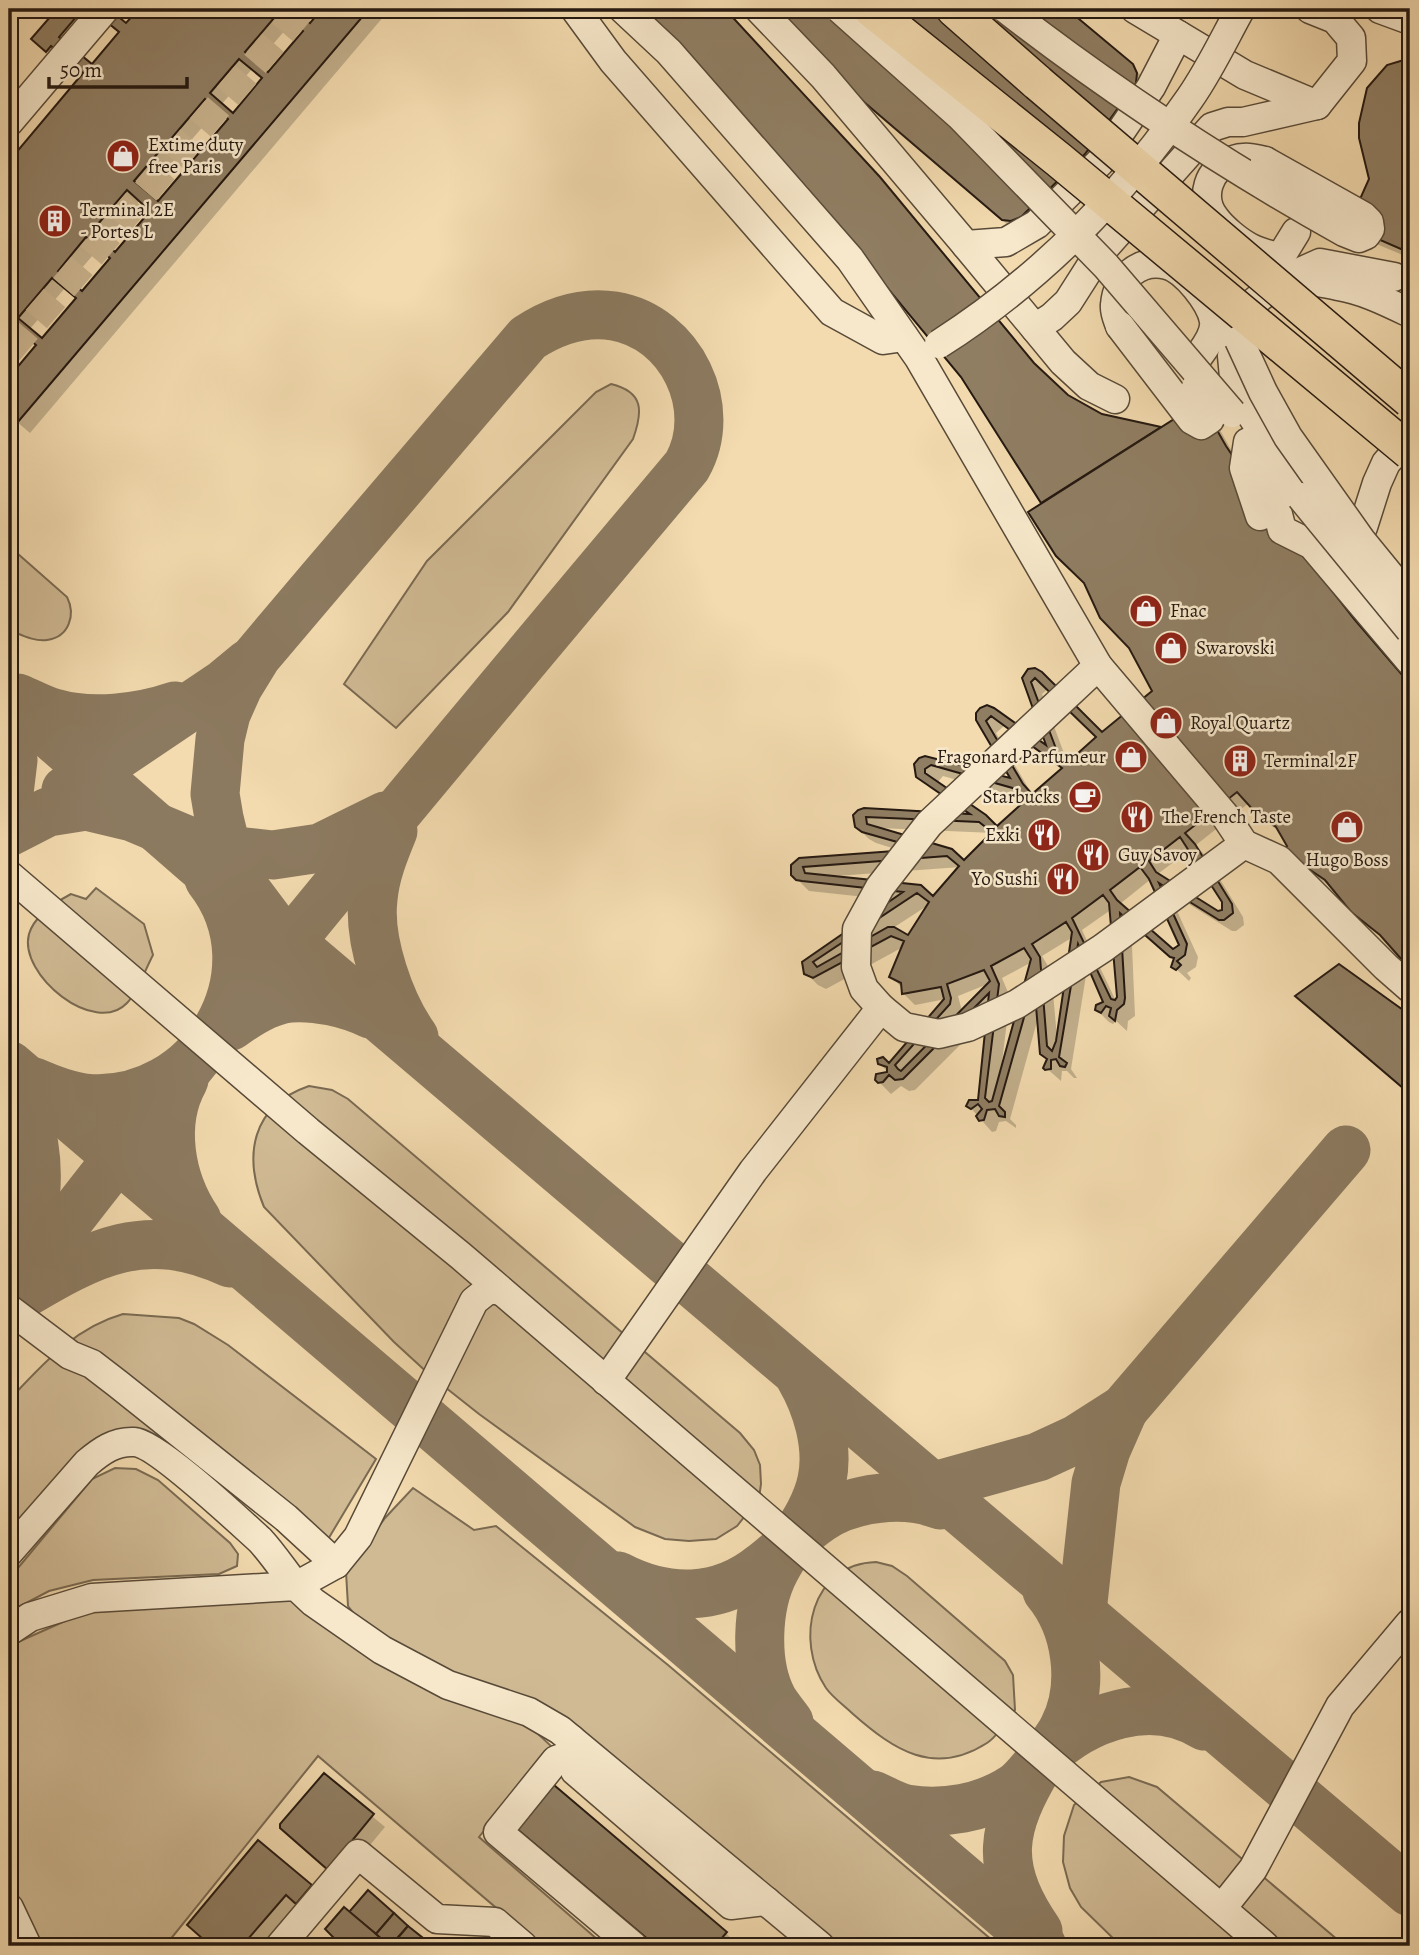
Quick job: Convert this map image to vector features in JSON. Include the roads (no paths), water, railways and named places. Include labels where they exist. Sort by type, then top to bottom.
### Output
[{"type":"main road","points":[[871,9],[1059,160],[1410,452]]},
{"type":"main road","points":[[954,9],[1410,400]]},
{"type":"lane","points":[[9,122],[105,9]]},
{"type":"lane","points":[[575,9],[613,61],[832,312],[883,340],[921,346],[981,318],[1040,270],[1094,215],[1153,147],[1191,97],[1241,9]]},
{"type":"lane","points":[[623,9],[669,52],[850,259],[921,346],[1098,666],[1227,817],[1244,844],[1279,860],[1410,988]]},
{"type":"lane","points":[[759,9],[823,76],[1063,362],[1089,386],[1115,399]]},
{"type":"lane","points":[[840,9],[963,119],[1106,266],[1232,413],[1288,485],[1301,497]]},
{"type":"lane","points":[[989,9],[1196,157],[1402,281]]},
{"type":"lane","points":[[1006,9],[1079,64],[1226,163],[1214,174],[1206,189],[1207,203],[1215,219],[1248,247],[1280,258],[1296,232]]},
{"type":"lane","points":[[1135,9],[1245,75],[1317,105]]},
{"type":"lane","points":[[1035,328],[1068,303],[1098,255],[1212,127],[1317,105],[1352,61],[1351,38],[1335,19],[1310,9]]},
{"type":"lane","points":[[1380,9],[1410,20]]},
{"type":"lane","points":[[966,245],[1006,242],[1037,224],[1100,162],[1151,87],[1178,35]]},
{"type":"lane","points":[[963,119],[971,139],[1102,274],[1111,284],[1119,294],[1188,376],[1213,410],[1210,419],[1201,425],[1192,420],[1120,326],[1114,307],[1116,298],[1119,288],[1134,268],[1153,264],[1170,265],[1196,286],[1206,301],[1214,323],[1210,340],[1196,360]]},
{"type":"lane","points":[[1402,281],[1320,263],[1278,282],[1254,303],[1245,314],[1233,355],[1234,377],[1242,401],[1301,497],[1410,630]]},
{"type":"lane","points":[[1290,277],[1314,284],[1338,286],[1378,298],[1410,313]]},
{"type":"lane","points":[[1239,340],[1288,437],[1361,540],[1410,600]]},
{"type":"lane","points":[[1232,413],[1279,484],[1284,531],[1312,545],[1410,661]]},
{"type":"lane","points":[[1363,527],[1386,463],[1410,435]]},
{"type":"lane","points":[[1098,666],[929,824],[880,887],[857,929],[856,967],[864,989],[904,1027],[939,1034],[968,1027],[1017,1004],[1103,948],[1244,844]]},
{"type":"lane","points":[[9,875],[308,1131],[501,1291],[1265,1946]]},
{"type":"lane","points":[[606,1381],[753,1171],[881,1008]]},
{"type":"lane","points":[[9,1631],[30,1617],[92,1598],[296,1586],[336,1564],[358,1537],[474,1301],[489,1289],[501,1291]]},
{"type":"lane","points":[[9,1309],[71,1355],[92,1364],[118,1384],[286,1518],[336,1564]]},
{"type":"lane","points":[[9,1552],[102,1450],[118,1443],[137,1442],[158,1452],[261,1542],[296,1586],[313,1602],[382,1650],[449,1685],[529,1712],[731,1905],[766,1901],[820,1946]]},
{"type":"lane","points":[[1222,1908],[1252,1869],[1340,1706],[1410,1623]]},
{"type":"lane","points":[[573,1755],[555,1760],[498,1832],[633,1946]]},
{"type":"lane","points":[[280,1946],[358,1854],[437,1920],[495,1922],[523,1946]]},
{"type":"lane","points":[[9,1908],[27,1946]]},
{"type":"tunnel","points":[[9,351],[302,9]]},
{"type":"place","name":"Extime duty free Paris","points":[[123,156]]},
{"type":"place","name":"Terminal 2E - Portes L","points":[[55,221]]},
{"type":"place","name":"Fnac","points":[[1146,611]]},
{"type":"place","name":"Swarovski","points":[[1171,648]]},
{"type":"place","name":"Royal Quartz","points":[[1166,723]]},
{"type":"place","name":"Fragonard Parfumeur","points":[[1131,757]]},
{"type":"place","name":"Terminal 2F","points":[[1240,761]]},
{"type":"place","name":"Starbucks","points":[[1085,797]]},
{"type":"place","name":"The French Taste","points":[[1137,817]]},
{"type":"place","name":"Hugo Boss","points":[[1347,827]]},
{"type":"place","name":"Exki","points":[[1044,835]]},
{"type":"place","name":"Guy Savoy","points":[[1093,855]]},
{"type":"place","name":"Yo Sushi","points":[[1063,879]]}]
